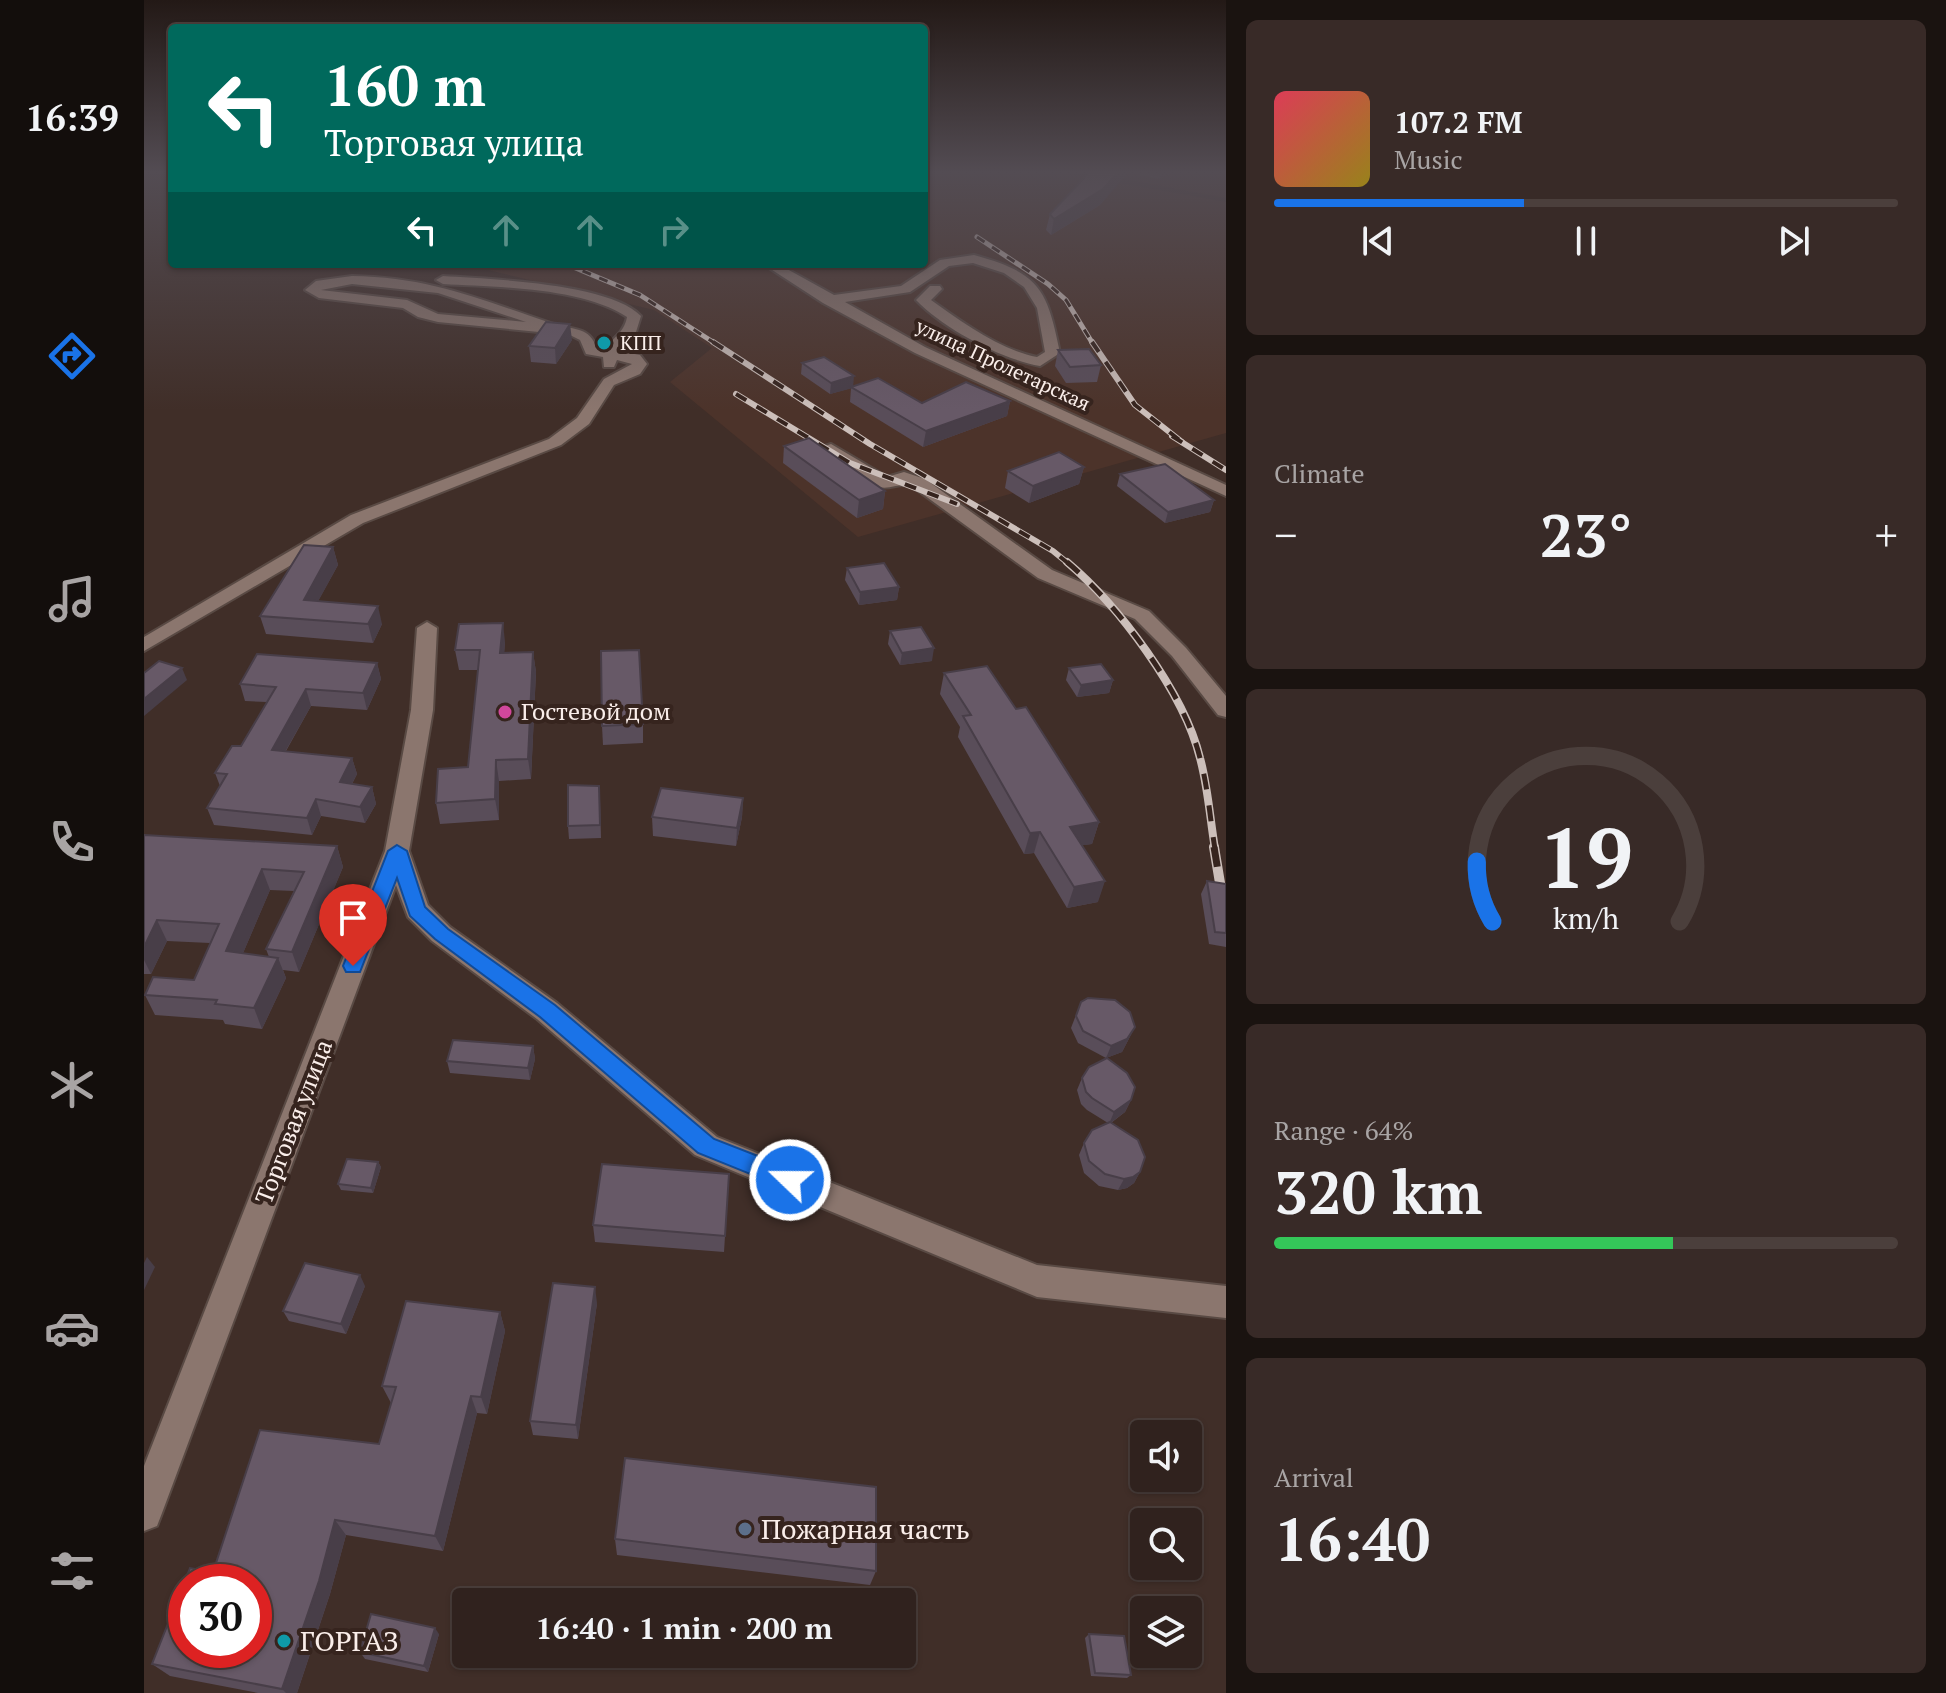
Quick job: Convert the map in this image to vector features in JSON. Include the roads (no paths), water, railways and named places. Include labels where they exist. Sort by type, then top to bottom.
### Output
[{"type":"street","points":[[828,300],[905,289],[945,263],[974,259],[1009,270],[1029,284],[1044,308],[1053,353],[1040,362],[1015,357],[923,300],[935,289]]},
{"type":"street","name":"улица Пролетарская","points":[[781,268],[828,300],[920,350],[1226,491]]},
{"type":"street","points":[[344,273],[504,285],[580,296],[617,306],[631,312],[634,320],[630,334],[615,344],[609,354],[609,382]]},
{"type":"street","points":[[144,645],[357,519],[555,442],[583,421],[609,382],[635,371],[640,364],[635,358],[591,351],[590,343],[581,334],[435,288],[336,279],[320,283],[312,290],[319,294],[407,304],[429,316],[552,327]]},
{"type":"street","points":[[831,449],[885,483],[904,477],[919,483],[1045,574],[1142,615],[1179,652],[1226,710]]},
{"type":"street","name":"Торговая улица","points":[[144,1513],[397,851],[422,710],[427,628]]},
{"type":"street","points":[[397,851],[417,910],[441,934],[547,1011],[706,1146],[1037,1281],[1226,1302]]},
{"type":"railway","points":[[1000,252],[1048,284],[1066,300],[1093,344]]},
{"type":"railway","points":[[576,268],[640,295],[716,344]]},
{"type":"railway","points":[[713,342],[870,444],[1053,551],[1069,564]]},
{"type":"railway","points":[[1092,342],[1135,405],[1182,442]]},
{"type":"railway","points":[[736,394],[850,463],[957,504]]},
{"type":"railway","points":[[1172,436],[1226,470]]},
{"type":"railway","points":[[1067,562],[1107,601],[1147,651],[1180,706],[1203,769],[1215,849]]},
{"type":"railway","points":[[1214,847],[1226,919]]},
{"type":"place","name":"КПП","points":[[604,343]]},
{"type":"place","name":"Гостевой дом","points":[[505,712]]},
{"type":"place","name":"Пожарная часть","points":[[745,1529]]},
{"type":"place","name":"ГОРГАЗ","points":[[284,1641]]}]
